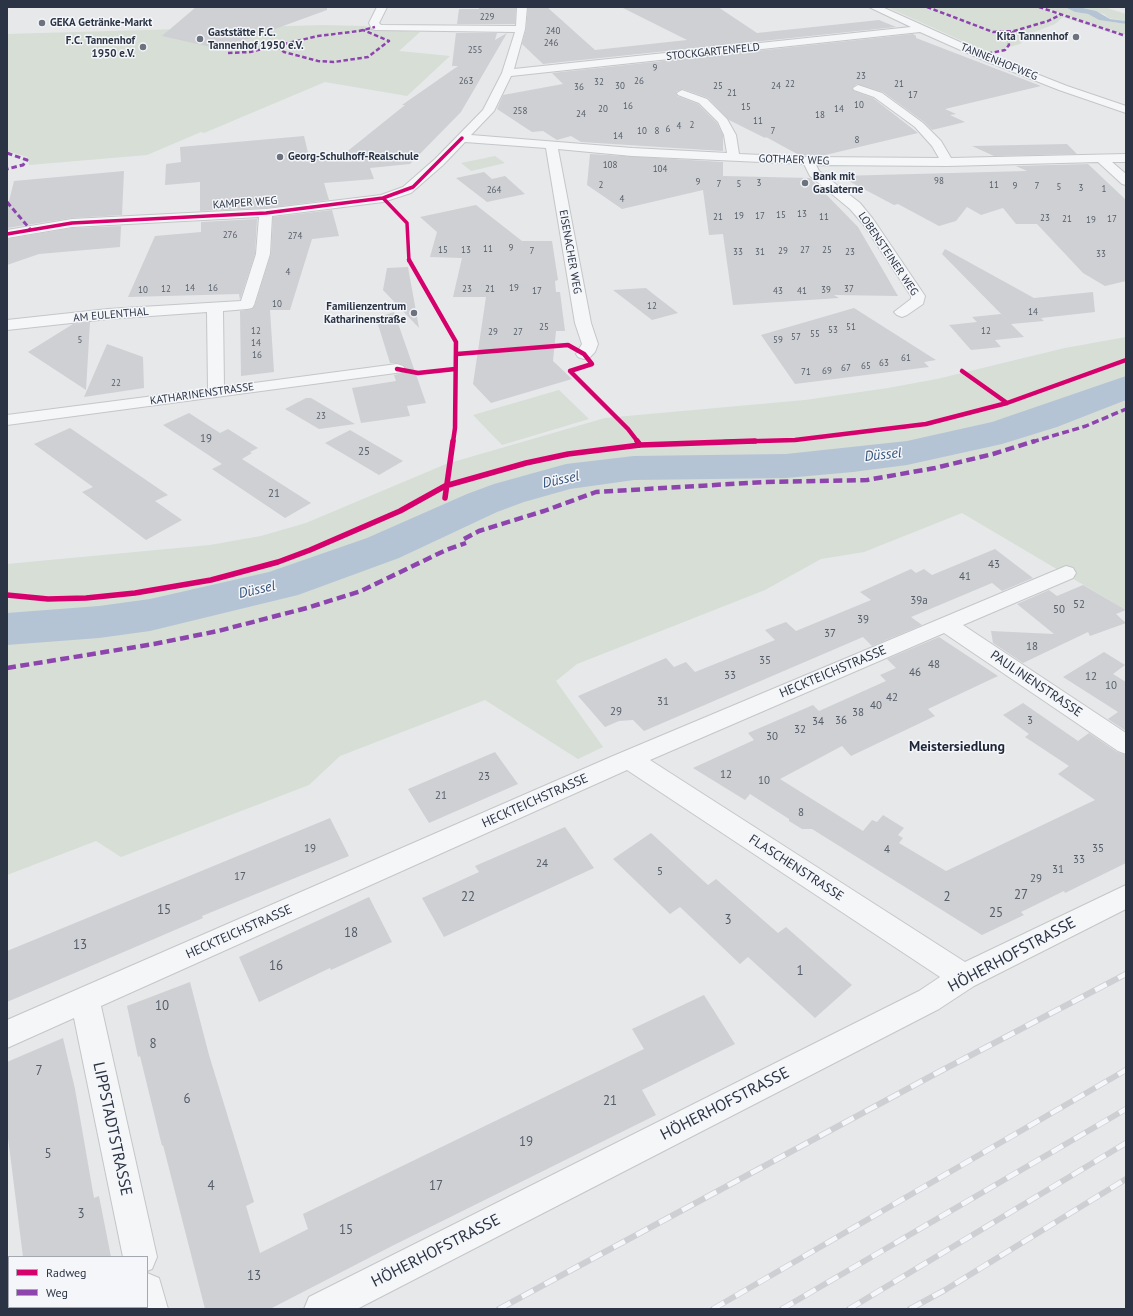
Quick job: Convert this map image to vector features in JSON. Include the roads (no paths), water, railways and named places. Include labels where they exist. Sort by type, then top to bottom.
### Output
[{"type":"street","points":[[382,7],[374,23],[375,27],[520,28]]},
{"type":"street","name":"KAMPER WEG","points":[[7,234],[72,223],[266,213],[365,201],[402,192],[413,187],[488,111],[507,73],[520,28],[522,7]]},
{"type":"street","name":"TANNENHOFWEG","points":[[874,7],[919,29],[1056,85],[1126,110]]},
{"type":"street","name":"STOCKGARTENFELD","points":[[507,73],[919,29]]},
{"type":"street","points":[[858,88],[878,95],[919,125],[937,144],[947,162]]},
{"type":"street","points":[[682,93],[703,101],[723,121],[730,135],[734,158]]},
{"type":"street","name":"GOTHAER WEG","points":[[462,138],[552,147],[808,161],[947,162],[1126,158]]},
{"type":"street","name":"EISENACHER WEG","points":[[552,147],[583,323],[590,344],[589,349],[584,354]]},
{"type":"street","points":[[1102,159],[1126,181]]},
{"type":"street","name":"LOBENSTEINER WEG","points":[[808,161],[814,173],[855,206],[864,216],[918,296],[918,301],[902,312]]},
{"type":"street","name":"AM EULENTHAL","points":[[7,325],[108,314],[247,305],[263,254],[266,213]]},
{"type":"street","points":[[215,307],[216,392]]},
{"type":"street","name":"KATHARINENSTRASSE","points":[[7,420],[397,369]]},
{"type":"street","name":"HECKTEICHSTRASSE","points":[[7,1034],[629,759],[1066,574]]},
{"type":"street","name":"PAULINENSTRASSE","points":[[946,624],[1126,745]]},
{"type":"street","name":"FLASCHENSTRASSE","points":[[629,759],[964,977]]},
{"type":"street","name":"HÖHERHOFSTRASSE","points":[[321,1309],[929,1000],[964,977],[1126,896]]},
{"type":"street","name":"LIPPSTADTSTRASSE","points":[[85,1000],[140,1256]]},
{"type":"street","points":[[148,1295],[151,1309]]},
{"type":"water","points":[[1065,7],[1078,7],[1096,11],[1110,19],[1126,21],[1126,24],[1099,20],[1088,14],[1075,12]]},
{"type":"waterway","name":"Düssel","points":[[7,629],[99,622],[150,615],[282,584],[383,548],[482,503],[509,493],[566,477],[634,468],[786,466],[907,453],[1002,432],[1043,419],[1126,387]]},
{"type":"railway","points":[[499,1309],[935,1074],[1126,974]]},
{"type":"railway","points":[[713,1309],[1126,1070]]},
{"type":"railway","points":[[782,1309],[1126,1109]]},
{"type":"railway","points":[[849,1309],[1126,1143]]},
{"type":"railway","points":[[910,1309],[945,1290],[1126,1179]]},
{"type":"place","name":"GEKA Getränke-Markt","points":[[42,23]]},
{"type":"place","name":"Kita Tannenhof","points":[[1076,37]]},
{"type":"place","name":"Gaststätte F.C. Tannenhof 1950 e.V.","points":[[200,39]]},
{"type":"place","name":"F.C. Tannenhof 1950 e.V.","points":[[143,47]]},
{"type":"place","name":"Georg-Schulhoff-Realschule","points":[[280,157]]},
{"type":"place","name":"Bank mit Gaslaterne","points":[[805,183]]},
{"type":"place","name":"Familienzentrum Katharinenstraße","points":[[414,313]]},
{"type":"district","name":"Meistersiedlung","points":[[957,747]]}]
